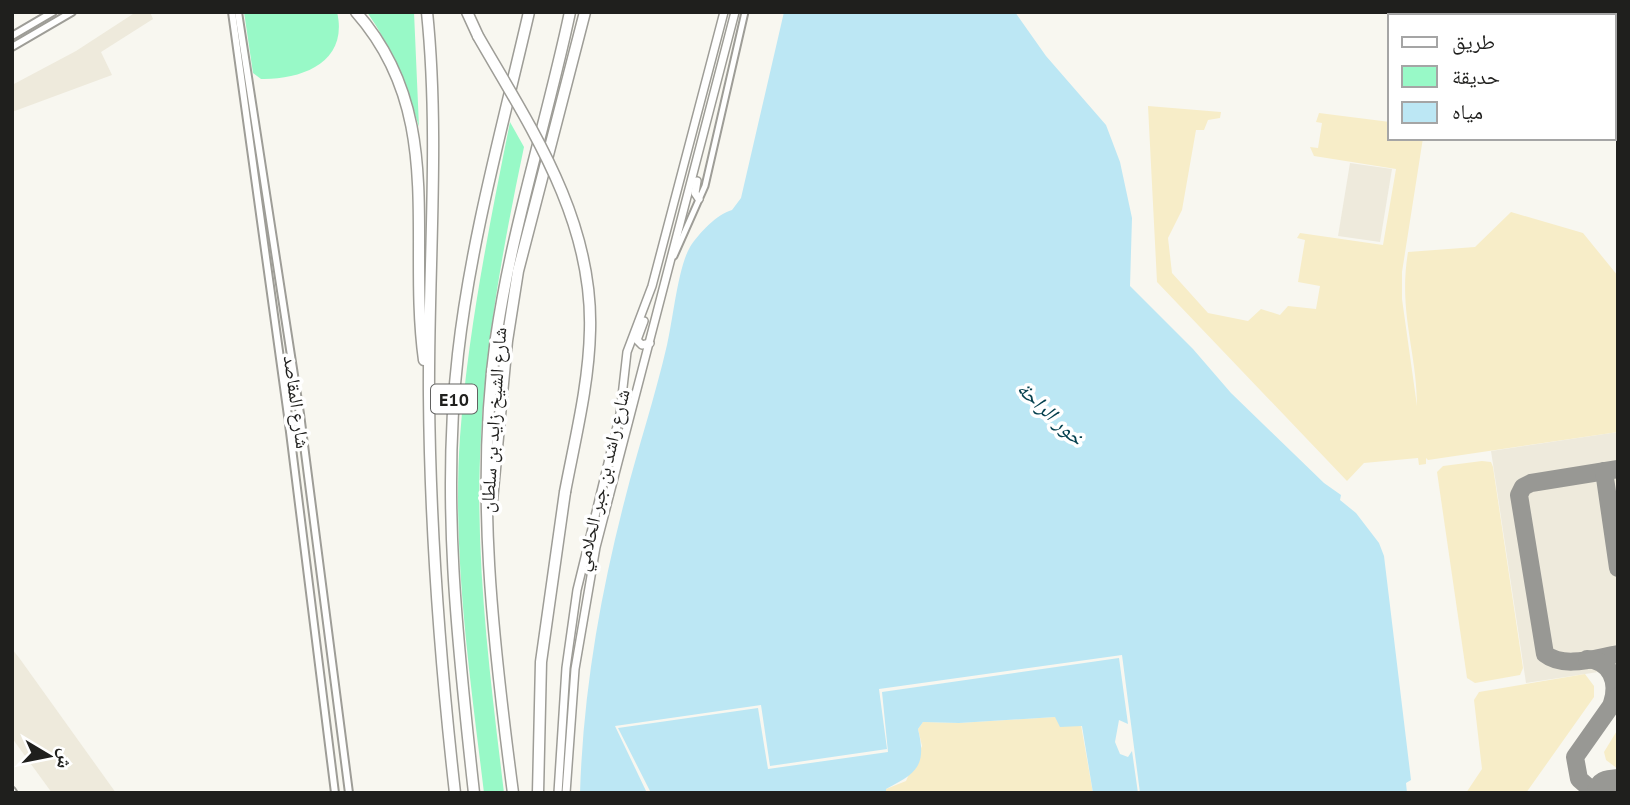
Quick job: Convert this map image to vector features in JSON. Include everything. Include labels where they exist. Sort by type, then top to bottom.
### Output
[{"type":"highway","points":[[356,12],[384,49],[399,78],[411,116],[419,179],[422,344],[429,395]]},
{"type":"highway","points":[[427,12],[432,122],[429,395],[435,594],[455,793]]},
{"type":"highway","points":[[467,12],[478,36],[554,167],[571,211],[583,262],[590,328],[586,378],[565,492],[541,662],[538,793]]},
{"type":"highway","name":"شارع الشيخ زايد بن سلطان","points":[[474,793],[453,585],[453,415],[469,275],[529,12]]},
{"type":"highway","name":"شارع الشيخ زايد بن سلطان","points":[[513,793],[487,558],[491,390],[503,293],[570,12]]},
{"type":"highway","points":[[487,558],[507,341],[516,283],[534,199],[585,12]]},
{"type":"main road","name":"شارع راشد بن جبر الحلامي","points":[[558,793],[562,707],[577,590],[620,414],[629,341],[647,300],[724,12]]},
{"type":"main road","name":"شارع راشد بن جبر الحلامي","points":[[566,793],[572,701],[587,592],[610,491],[673,259],[735,12]]},
{"type":"main road","points":[[698,157],[695,193],[699,199]]},
{"type":"main road","points":[[647,300],[648,308],[637,340],[642,345],[650,343]]},
{"type":"street","points":[[12,36],[53,12]]},
{"type":"street","points":[[12,47],[72,12]]},
{"type":"street","name":"شارع المقاصد","points":[[232,12],[286,403],[335,793]]},
{"type":"street","name":"شارع المقاصد","points":[[238,12],[300,414],[349,793]]},
{"type":"street","points":[[673,259],[699,199],[746,12]]},
{"type":"street","points":[[38,21],[43,29]]},
{"type":"shaded area","points":[[136,12],[150,12],[153,19],[101,52],[112,75],[12,112],[12,85],[76,51]]},
{"type":"shaded area","points":[[1350,163],[1392,169],[1380,242],[1338,236]]},
{"type":"shaded area","points":[[1618,432],[1618,669],[1526,683],[1491,451]]},
{"type":"shaded area","points":[[12,649],[116,793],[52,793],[12,738]]},
{"type":"green space","points":[[244,12],[337,12],[339,29],[336,44],[319,65],[292,76],[261,79],[253,73]]},
{"type":"green space","points":[[367,12],[414,12],[419,127],[398,67]]},
{"type":"green space","points":[[510,122],[524,147],[492,327],[483,400],[479,481],[485,615],[504,793],[484,793],[460,571],[458,481],[460,437],[474,318]]},
{"type":"sand","points":[[1148,106],[1221,112],[1220,118],[1208,120],[1204,130],[1196,130],[1182,210],[1168,238],[1172,273],[1208,313],[1248,321],[1261,309],[1280,315],[1288,306],[1316,309],[1320,286],[1298,282],[1305,240],[1297,238],[1300,233],[1383,245],[1396,169],[1314,156],[1310,147],[1318,148],[1322,123],[1316,122],[1319,113],[1388,122],[1388,140],[1423,140],[1402,272],[1402,299],[1417,406],[1406,313],[1408,252],[1475,247],[1511,212],[1583,233],[1618,276],[1618,432],[1428,460],[1426,458],[1426,464],[1419,465],[1418,458],[1364,463],[1347,481],[1157,282]]},
{"type":"sand","points":[[1491,462],[1493,467],[1523,668],[1520,675],[1475,683],[1467,678],[1437,472],[1443,466]]},
{"type":"sand","points":[[1585,674],[1594,686],[1594,697],[1526,793],[1466,793],[1482,769],[1474,700],[1479,692]]},
{"type":"sand","points":[[1055,717],[1081,725],[1093,793],[886,793],[886,789],[906,781],[922,746],[918,729],[923,722],[959,723]]},
{"type":"sand","points":[[1618,729],[1618,769],[1606,760],[1604,752]]},
{"type":"water","name":"خور الراحة","points":[[784,12],[1015,12],[1046,56],[1106,125],[1120,162],[1132,218],[1130,286],[1193,349],[1231,393],[1324,483],[1341,495],[1340,500],[1356,513],[1379,543],[1384,556],[1411,780],[1406,783],[1407,793],[1140,793],[1122,655],[879,689],[887,749],[770,766],[761,705],[615,726],[647,793],[580,793],[589,682],[601,608],[625,499],[667,345],[682,267],[698,236],[714,220],[732,210],[741,198]]},
{"type":"water","points":[[1119,658],[1128,724],[1119,720],[1115,742],[1120,754],[1128,757],[1132,751],[1138,793],[1093,793],[1082,726],[1060,727],[1055,717],[959,723],[923,722],[918,729],[921,752],[917,767],[886,789],[886,793],[651,793],[618,728],[758,708],[768,769],[888,752],[882,692]]},
{"type":"taxiway","points":[[1618,469],[1531,483],[1523,487],[1519,495],[1545,654],[1570,662],[1618,654]]},
{"type":"taxiway","points":[[1604,471],[1618,568]]},
{"type":"taxiway","points":[[1587,659],[1602,664],[1611,674],[1614,688],[1612,703]]},
{"type":"taxiway","points":[[1595,793],[1579,779],[1575,757],[1618,696]]},
{"type":"runway","points":[[1610,793],[1618,792]]}]
